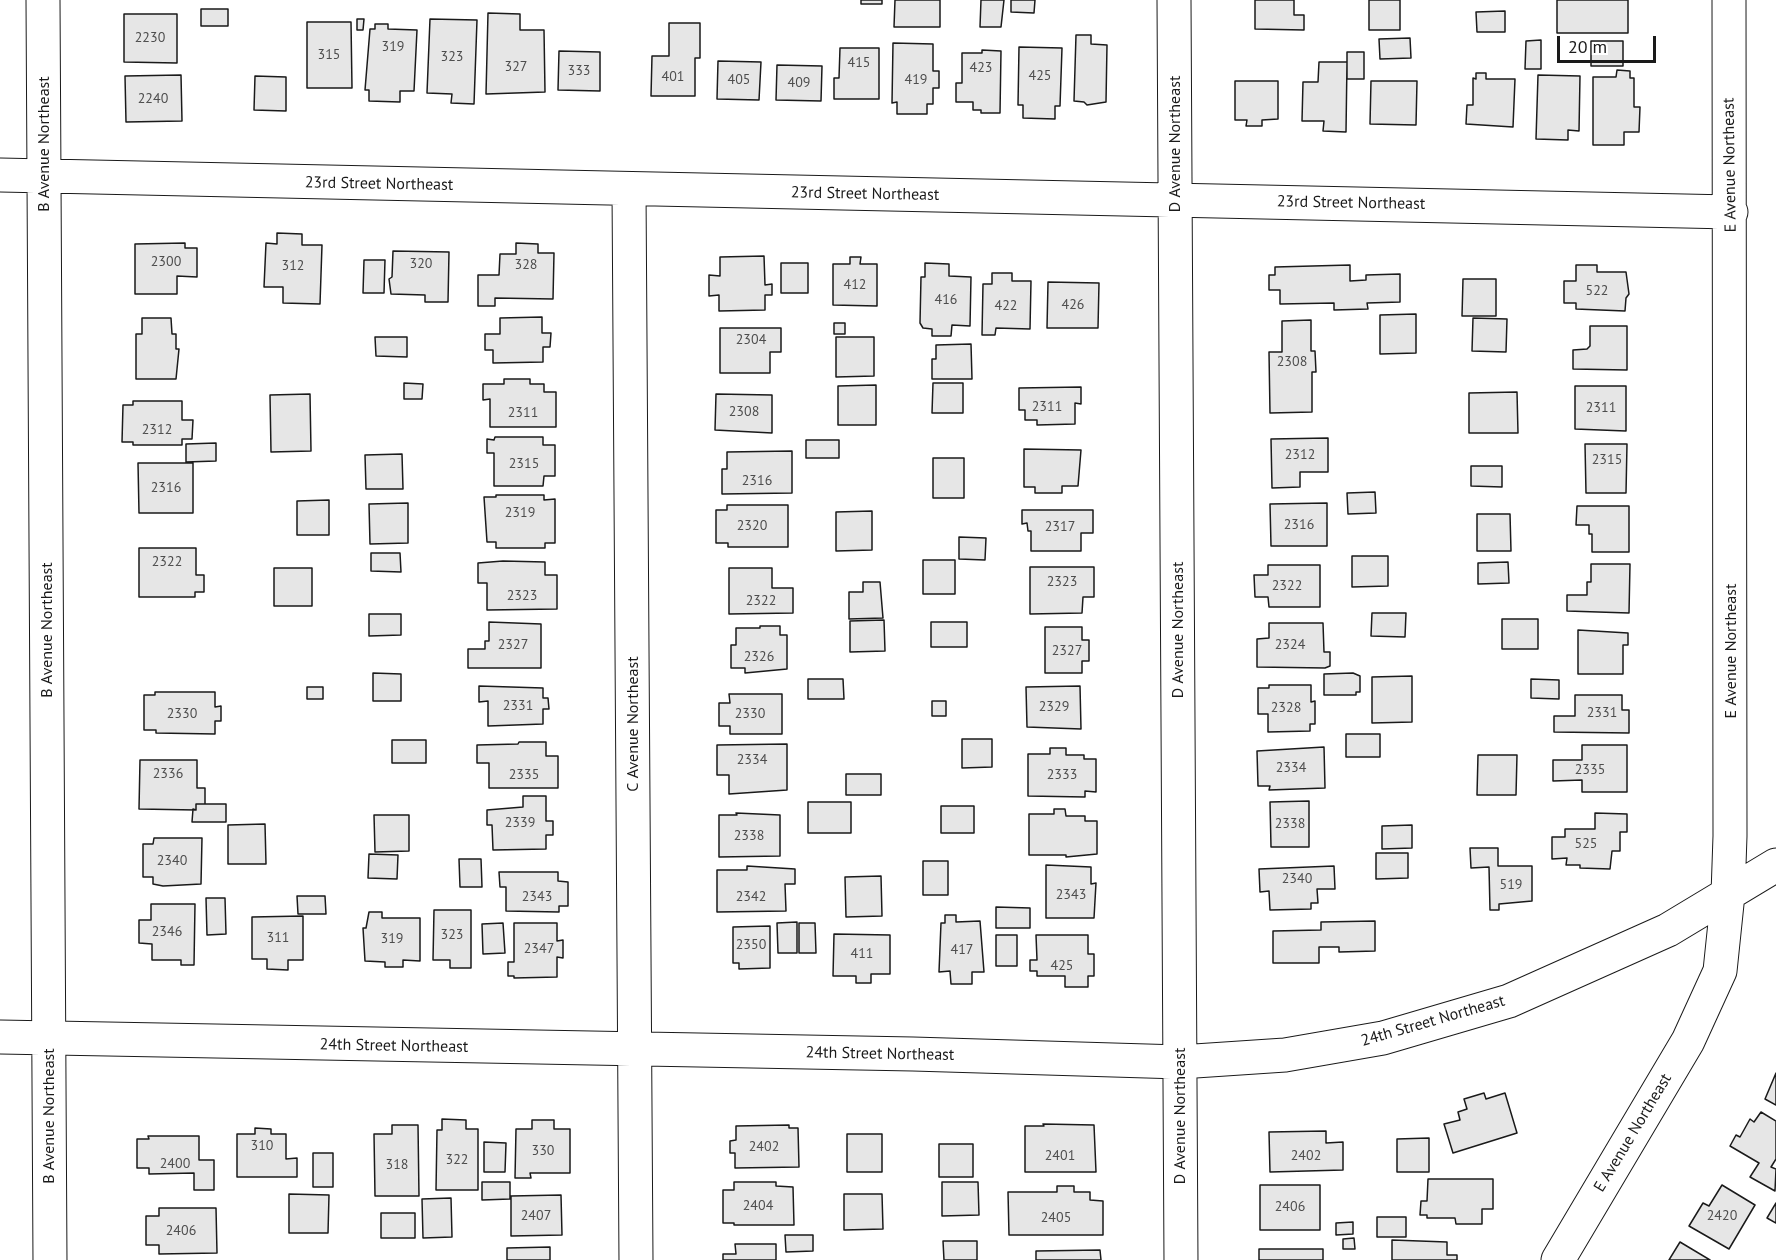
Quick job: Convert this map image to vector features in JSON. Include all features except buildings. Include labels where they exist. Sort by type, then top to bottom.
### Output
[{"type":"street","name":"B Avenue Northeast","points":[[43,0],[50,1260]]},
{"type":"street","name":"D Avenue Northeast","points":[[1174,0],[1181,1260]]},
{"type":"street","name":"E Avenue Northeast","points":[[1558,1260],[1688,1041],[1720,971],[1728,894],[1731,212],[1729,0]]},
{"type":"street","name":"23rd Street Northeast","points":[[0,175],[1731,212]]},
{"type":"street","name":"C Avenue Northeast","points":[[629,189],[636,1260]]},
{"type":"street","name":"24th Street Northeast","points":[[0,1037],[913,1054],[1180,1062],[1285,1055],[1383,1038],[1509,1001],[1627,950],[1776,865]]}]
